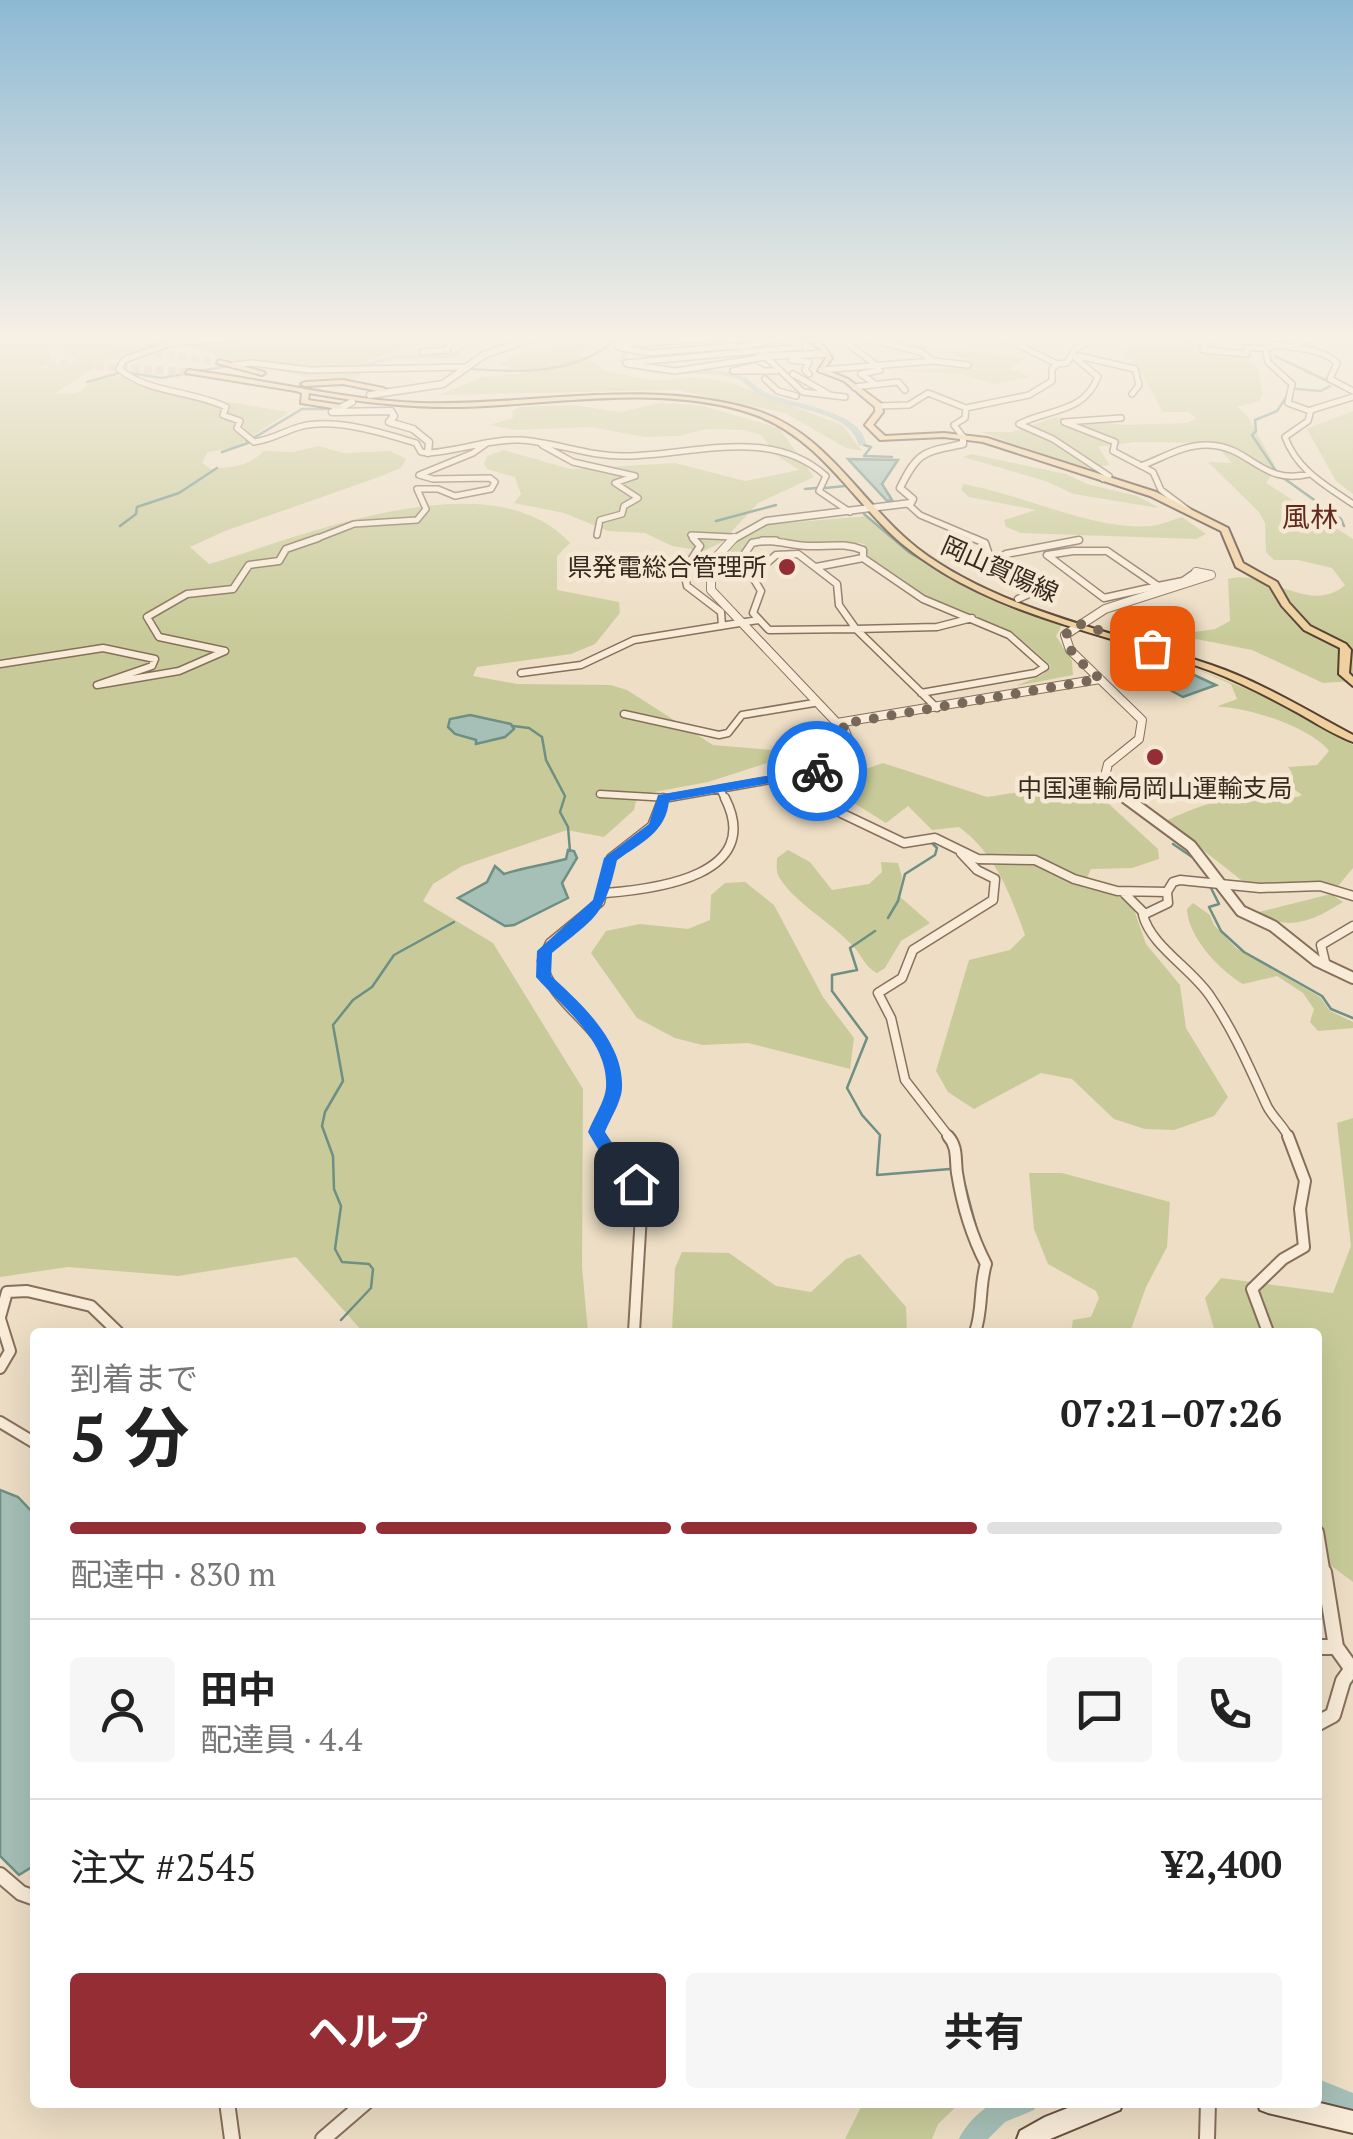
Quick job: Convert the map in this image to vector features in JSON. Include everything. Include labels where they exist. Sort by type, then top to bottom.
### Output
[{"type":"main road","name":"岡山賀陽線","points":[[807,438],[906,538],[932,558],[1018,599],[1243,681],[1353,736]]},
{"type":"main road","name":"岡山賀陽線","points":[[811,438],[914,550],[959,578],[1082,622]]},
{"type":"main road","points":[[970,438],[1027,450],[1103,480],[1153,494],[1226,530],[1235,560],[1274,584],[1301,624],[1343,646],[1344,674],[1353,683]]},
{"type":"main road","points":[[1028,2139],[1098,2108]]},
{"type":"main road","points":[[1294,2108],[1353,2122]]},
{"type":"street","points":[[248,438],[251,441],[280,438]]},
{"type":"street","points":[[400,438],[428,453],[516,440],[613,456],[790,450],[809,458],[824,472],[820,491],[850,512]]},
{"type":"street","points":[[425,438],[429,442],[428,471]]},
{"type":"street","points":[[962,438],[963,444],[931,447],[918,454],[901,486],[913,498],[908,504],[766,521],[732,537],[710,564],[711,590],[833,722],[842,724],[1100,679]]},
{"type":"street","points":[[1050,438],[1110,476],[1103,480]]},
{"type":"street","points":[[1104,438],[1115,442],[1113,452],[1153,472],[1161,490],[1189,511]]},
{"type":"street","points":[[1285,438],[1290,454],[1309,474],[1353,504]]},
{"type":"street","points":[[0,664],[103,648],[156,659],[152,666],[97,685],[106,686],[179,671],[220,654],[223,648],[159,638],[147,617],[173,597],[208,588],[234,589],[237,575],[248,564],[279,561],[283,551],[304,547],[342,526],[417,520],[426,508],[417,489],[438,488],[458,496],[494,486],[490,478],[433,479],[419,475],[473,453],[487,443]]},
{"type":"street","points":[[544,444],[542,447],[549,452],[580,464],[635,476],[615,483],[635,492],[638,498],[624,506],[622,514],[600,520],[597,535]]},
{"type":"street","points":[[1141,466],[1181,448],[1222,447],[1285,479],[1309,474]]},
{"type":"street","points":[[908,504],[920,514],[984,544],[989,548],[989,561],[1037,583],[1038,590]]},
{"type":"street","points":[[722,626],[721,612],[687,586],[684,571],[700,546],[691,535],[732,537]]},
{"type":"street","points":[[710,564],[739,562],[752,543],[768,539],[807,546],[850,543],[862,548],[863,558]]},
{"type":"street","points":[[999,566],[999,560],[1006,554],[1080,540]]},
{"type":"street","points":[[1158,586],[1107,551],[1047,555],[1104,598],[1183,581],[1196,572],[1211,575],[1105,609],[1067,632],[1070,650],[1134,709],[1143,726],[1139,739],[1106,766],[1108,780],[1129,801],[1191,846],[1241,911],[1273,926],[1304,953],[1353,978]]},
{"type":"street","points":[[936,708],[856,629],[839,606],[837,584],[816,567],[798,554],[781,553],[755,572],[752,581],[761,593],[753,612],[769,630],[856,629],[948,626],[972,618]]},
{"type":"street","points":[[816,567],[863,558],[923,599],[1020,642],[1044,670],[921,693]]},
{"type":"street","points":[[1018,599],[1044,586],[1043,580],[1025,572]]},
{"type":"street","points":[[520,673],[562,670],[624,643],[758,620]]},
{"type":"street","points":[[624,714],[719,735],[728,734],[736,718],[742,715],[814,703]]},
{"type":"street","points":[[600,794],[662,798],[827,770],[855,755],[842,724]]},
{"type":"street","points":[[779,778],[792,788],[829,793],[841,813],[898,841],[929,839],[987,861],[1035,860],[1074,878],[1122,892],[1168,892]]},
{"type":"street","points":[[605,893],[654,889],[721,862],[733,850],[736,822],[720,789]]},
{"type":"street","points":[[634,1328],[642,1198],[636,1184],[615,1164],[597,1132],[614,1088],[612,1077],[600,1037],[548,983],[542,966],[544,951],[590,914],[605,893],[610,858],[654,827],[660,818],[662,798]]},
{"type":"street","points":[[962,853],[977,870],[995,879],[993,900],[913,950],[902,978],[878,993],[895,1031],[905,1080],[958,1151],[957,1173],[976,1244],[986,1264],[979,1286],[981,1304],[976,1328]]},
{"type":"street","points":[[1145,914],[1168,904],[1173,882],[1180,880],[1260,888],[1320,886],[1353,898]]},
{"type":"street","points":[[1122,892],[1145,914],[1148,934],[1197,977],[1234,1034],[1270,1112],[1284,1129],[1305,1180],[1300,1209],[1304,1246],[1252,1289],[1267,1328]]},
{"type":"street","points":[[1326,966],[1321,945],[1353,926]]},
{"type":"street","points":[[0,1368],[10,1350],[0,1318],[7,1292],[20,1290],[72,1306],[90,1306],[114,1328]]},
{"type":"street","points":[[0,1422],[30,1440]]},
{"type":"street","points":[[1322,1558],[1336,1647],[1352,1668],[1332,1715],[1322,1721]]},
{"type":"street","points":[[1322,1648],[1336,1647]]},
{"type":"street","points":[[0,1875],[30,1896]]},
{"type":"street","points":[[228,2108],[232,2139]]},
{"type":"street","points":[[323,2139],[359,2108]]},
{"type":"street","points":[[1207,2139],[1208,2108]]},
{"type":"green space","points":[[0,438],[250,438],[236,447],[208,452],[202,463],[211,469],[246,463],[263,451],[293,452],[319,446],[343,453],[390,451],[406,459],[401,468],[379,477],[190,547],[209,564],[395,511],[446,504],[493,506],[536,518],[570,543],[557,556],[557,590],[619,602],[620,613],[595,644],[571,654],[477,667],[473,676],[517,684],[611,685],[627,690],[713,745],[772,750],[786,757],[708,782],[649,793],[636,801],[634,810],[604,837],[567,830],[462,866],[433,884],[423,901],[493,943],[583,1089],[582,1267],[588,1328],[359,1328],[296,1257],[178,1276],[68,1267],[0,1277]],"holes":[[[470,715],[511,724],[477,742],[455,734],[448,727],[457,718]]]},
{"type":"green space","points":[[763,438],[786,438],[814,477],[758,503],[722,542],[704,551],[672,546],[645,533],[608,531],[564,513],[514,503],[521,494],[515,477],[487,469],[484,464],[487,456],[504,450],[570,469],[675,463],[745,481],[799,470],[776,455]]},
{"type":"green space","points":[[828,438],[852,438],[862,451],[846,448]]},
{"type":"green space","points":[[997,438],[1260,438],[1275,470],[1266,483],[1353,539],[1353,681],[1323,683],[1252,650],[1186,637],[1188,633],[1215,629],[1230,621],[1228,579],[1243,577],[1317,596],[1345,585],[1332,568],[1298,560],[1274,560],[1266,552],[1265,523],[1259,512],[1208,462],[1232,463],[1214,443],[1135,442],[1098,447],[1110,465],[1081,468]]},
{"type":"green space","points":[[1312,438],[1353,438],[1353,494],[1336,481]]},
{"type":"green space","points":[[971,454],[1066,474],[1087,484],[1137,496],[1159,508],[1074,494],[1045,481],[963,457]]},
{"type":"green space","points":[[963,484],[1106,523],[1151,526],[1182,517],[1206,534],[1196,539],[1021,533],[1006,527],[1004,520],[1036,510],[969,497],[961,490]]},
{"type":"green space","points":[[868,516],[910,554],[934,569],[1009,605],[1063,623],[1056,636],[1072,661],[1073,675],[1016,686],[1042,675],[1051,666],[1015,634],[924,596],[869,558],[864,544],[751,541],[740,560],[729,550],[740,536],[763,525]]},
{"type":"green space","points":[[1166,656],[1271,699],[1353,745],[1353,868],[1338,886],[1316,882],[1245,883],[1166,821],[1238,797],[1302,795],[1290,786],[1269,782],[1292,773],[1288,767],[1317,765],[1329,751],[1309,735],[1280,721],[1218,706],[1237,699],[1231,684]]},
{"type":"green space","points":[[883,763],[987,797],[1026,791],[1075,773],[1158,849],[1159,859],[1132,868],[1091,869],[1083,887],[1126,899],[1133,907],[1146,944],[1180,985],[1186,1028],[1228,1097],[1214,1116],[1174,1130],[1145,1129],[1114,1119],[1072,1079],[1041,1073],[974,1109],[948,1092],[936,1071],[969,960],[1010,950],[1025,935],[992,862],[959,827],[932,830],[908,806],[886,823],[854,803],[853,780],[857,772]]},
{"type":"green space","points":[[788,850],[810,862],[832,890],[869,884],[882,872],[881,862],[898,863],[902,877],[899,896],[930,923],[901,941],[885,968],[877,973],[781,880],[777,858]]},
{"type":"green space","points":[[745,882],[774,905],[823,997],[854,1038],[850,1069],[748,1043],[702,1045],[675,1038],[637,1018],[591,953],[606,931],[640,924],[688,929],[710,920],[711,895],[725,883]]},
{"type":"green space","points":[[1331,894],[1343,902],[1300,922],[1279,922],[1255,913]]},
{"type":"green space","points":[[1193,903],[1210,915],[1214,925],[1236,948],[1320,997],[1330,1011],[1353,1022],[1353,1028],[1318,1031],[1310,1022],[1314,1009],[1303,993],[1277,976],[1243,984],[1234,978],[1206,952],[1193,931],[1187,909]]},
{"type":"green space","points":[[1353,1118],[1353,1582],[1322,1559],[1322,1328],[1214,1328],[1205,1298],[1221,1278],[1333,1293],[1351,1246],[1337,1123]]},
{"type":"green space","points":[[1029,1173],[1062,1173],[1170,1202],[1167,1247],[1146,1287],[1131,1328],[1072,1328],[1073,1320],[1091,1317],[1099,1298],[1096,1291],[1048,1264],[1034,1229]]},
{"type":"green space","points":[[682,1252],[729,1253],[776,1286],[811,1292],[846,1259],[860,1254],[906,1307],[907,1328],[672,1328],[675,1268]]},
{"type":"green space","points":[[860,2108],[955,2108],[938,2124],[932,2139],[845,2139]]},
{"type":"water","points":[[848,459],[898,460],[882,484],[892,500],[887,501]]},
{"type":"water","points":[[1179,668],[1216,685],[1183,697],[1148,678]]},
{"type":"water","points":[[470,715],[511,724],[514,729],[505,737],[476,744],[476,740],[455,734],[448,727],[450,719]]},
{"type":"water","points":[[568,850],[574,851],[577,858],[562,883],[568,898],[514,925],[505,926],[458,898],[487,882],[495,866],[504,874],[566,859]]},
{"type":"water","points":[[0,1490],[18,1497],[30,1510],[30,1868],[19,1875],[0,1856]]},
{"type":"waterway","points":[[861,438],[862,444]]},
{"type":"waterway","points":[[1254,438],[1276,471]]},
{"type":"waterway","points":[[222,452],[248,443],[246,440]]},
{"type":"waterway","points":[[864,445],[871,447],[864,456],[892,457]]},
{"type":"waterway","points":[[120,526],[136,514],[137,507],[179,493],[217,468]]},
{"type":"waterway","points":[[1282,477],[1341,519],[1344,526]]},
{"type":"waterway","points":[[825,488],[845,486]]},
{"type":"waterway","points":[[805,489],[816,488]]},
{"type":"waterway","points":[[716,521],[776,505]]},
{"type":"waterway","points":[[864,514],[910,553],[967,586]]},
{"type":"waterway","points":[[513,726],[529,728],[542,737],[546,760],[565,796],[560,812],[568,827],[570,851]]},
{"type":"waterway","points":[[888,918],[898,901],[905,874],[935,855],[937,848],[930,841]]},
{"type":"waterway","points":[[1173,844],[1195,859]]},
{"type":"waterway","points":[[1210,886],[1219,904],[1209,907],[1221,931],[1244,952],[1322,996],[1331,1009],[1353,1018]]},
{"type":"waterway","points":[[341,1320],[371,1288],[373,1269],[369,1264],[342,1262],[335,1249],[341,1206],[334,1189],[333,1156],[322,1126],[325,1112],[343,1081],[333,1025],[353,1000],[372,987],[394,955],[454,922]]},
{"type":"waterway","points":[[875,931],[850,948],[857,970],[832,975],[832,991],[867,1038],[847,1088],[862,1115],[880,1135],[877,1175],[950,1169]]},
{"type":"waterway","points":[[962,1174],[978,1234]]},
{"type":"waterway","points":[[987,1255],[991,1264],[988,1275]]},
{"type":"waterway","points":[[981,1328],[986,1302]]},
{"type":"waterway","points":[[1322,2093],[1353,2105]]},
{"type":"waterway","points":[[971,2139],[997,2114],[1012,2108]]},
{"type":"way so far","points":[[817,771],[840,766],[855,755],[842,724],[1100,679],[1070,650],[1066,640],[1067,632],[1080,624],[1152,648]]},
{"type":"place","name":"県発電総合管理所","points":[[787,567]]},
{"type":"place","name":"中国運輸局岡山運輸支局","points":[[1155,757]]},
{"type":"district","name":"風林","points":[[1310,517]]},
{"type":"route","points":[[636,1184],[615,1164],[597,1132],[614,1088],[604,1044],[568,1000],[543,977],[544,951],[590,914],[605,893],[610,858],[654,827],[660,818],[662,798],[817,771]]}]
